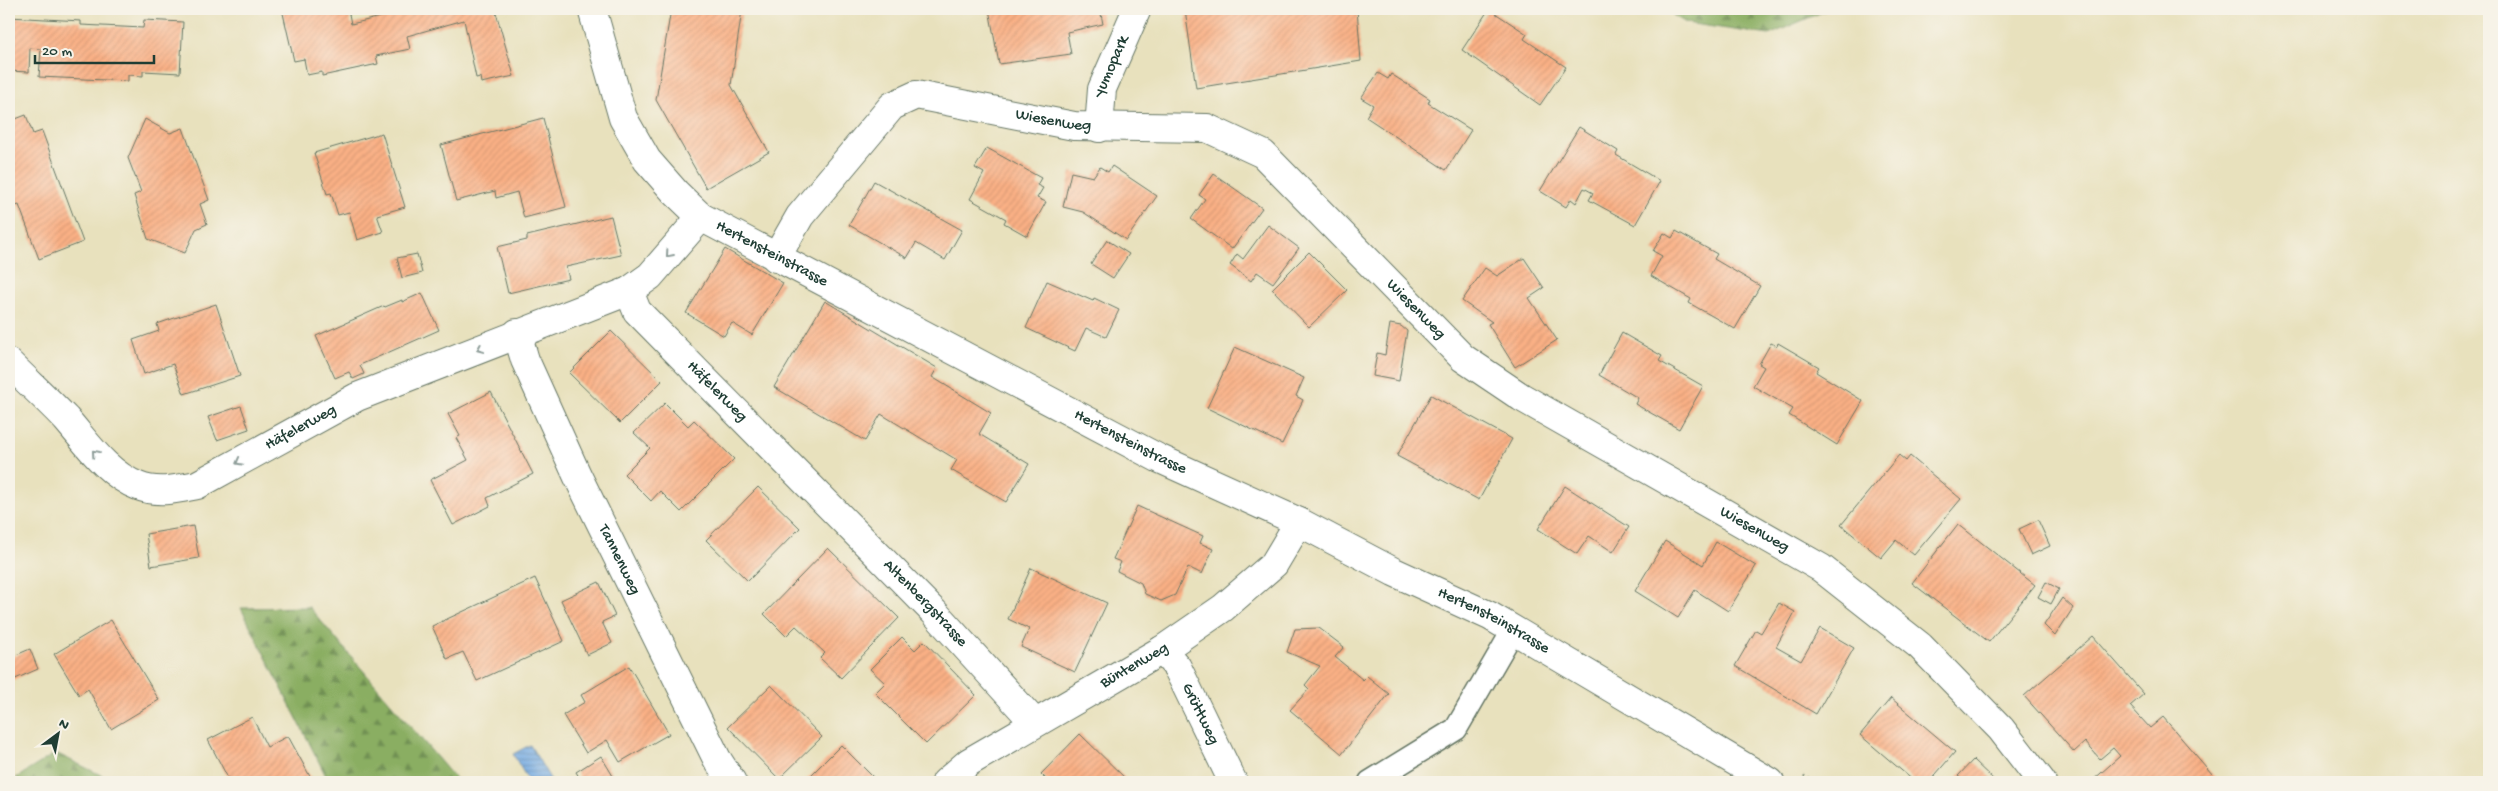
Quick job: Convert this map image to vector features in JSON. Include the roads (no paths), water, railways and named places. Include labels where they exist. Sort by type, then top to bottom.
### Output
[{"type":"street","name":"Hertensteinstrasse","points":[[592,9],[623,118],[647,160],[675,192],[701,217],[1158,458],[1299,522],[1394,572],[1490,616],[1770,782]]},
{"type":"street","name":"Yumopark","points":[[1099,128],[1102,89],[1137,9]]},
{"type":"street","name":"Wiesenweg","points":[[776,258],[800,216],[892,106],[916,95],[1074,126],[1099,128],[1207,128],[1263,154],[1463,358],[1529,402],[1821,568],[1920,646],[2001,728],[2042,782]]},
{"type":"street","name":"Häfelerweg","points":[[9,363],[65,418],[108,468],[138,486],[165,492],[198,484],[357,397],[517,333],[629,291],[650,276],[701,217]]},
{"type":"street","name":"Häfelerweg","points":[[629,291],[637,311],[812,488]]},
{"type":"street","name":"Tannenweg","points":[[517,333],[525,360],[577,475],[713,750],[732,782]]},
{"type":"street","name":"Altenbergstrasse","points":[[812,488],[934,612],[1034,722]]},
{"type":"street","name":"Büntenweg","points":[[946,782],[969,762],[1034,722],[1162,650],[1223,608],[1274,564],[1299,522]]},
{"type":"street","name":"Grüttweg","points":[[1162,650],[1177,667],[1233,782]]},
{"type":"lane","points":[[1370,782],[1456,729],[1514,630]]},
{"type":"water","points":[[530,745],[552,782],[529,782],[513,754]]}]
